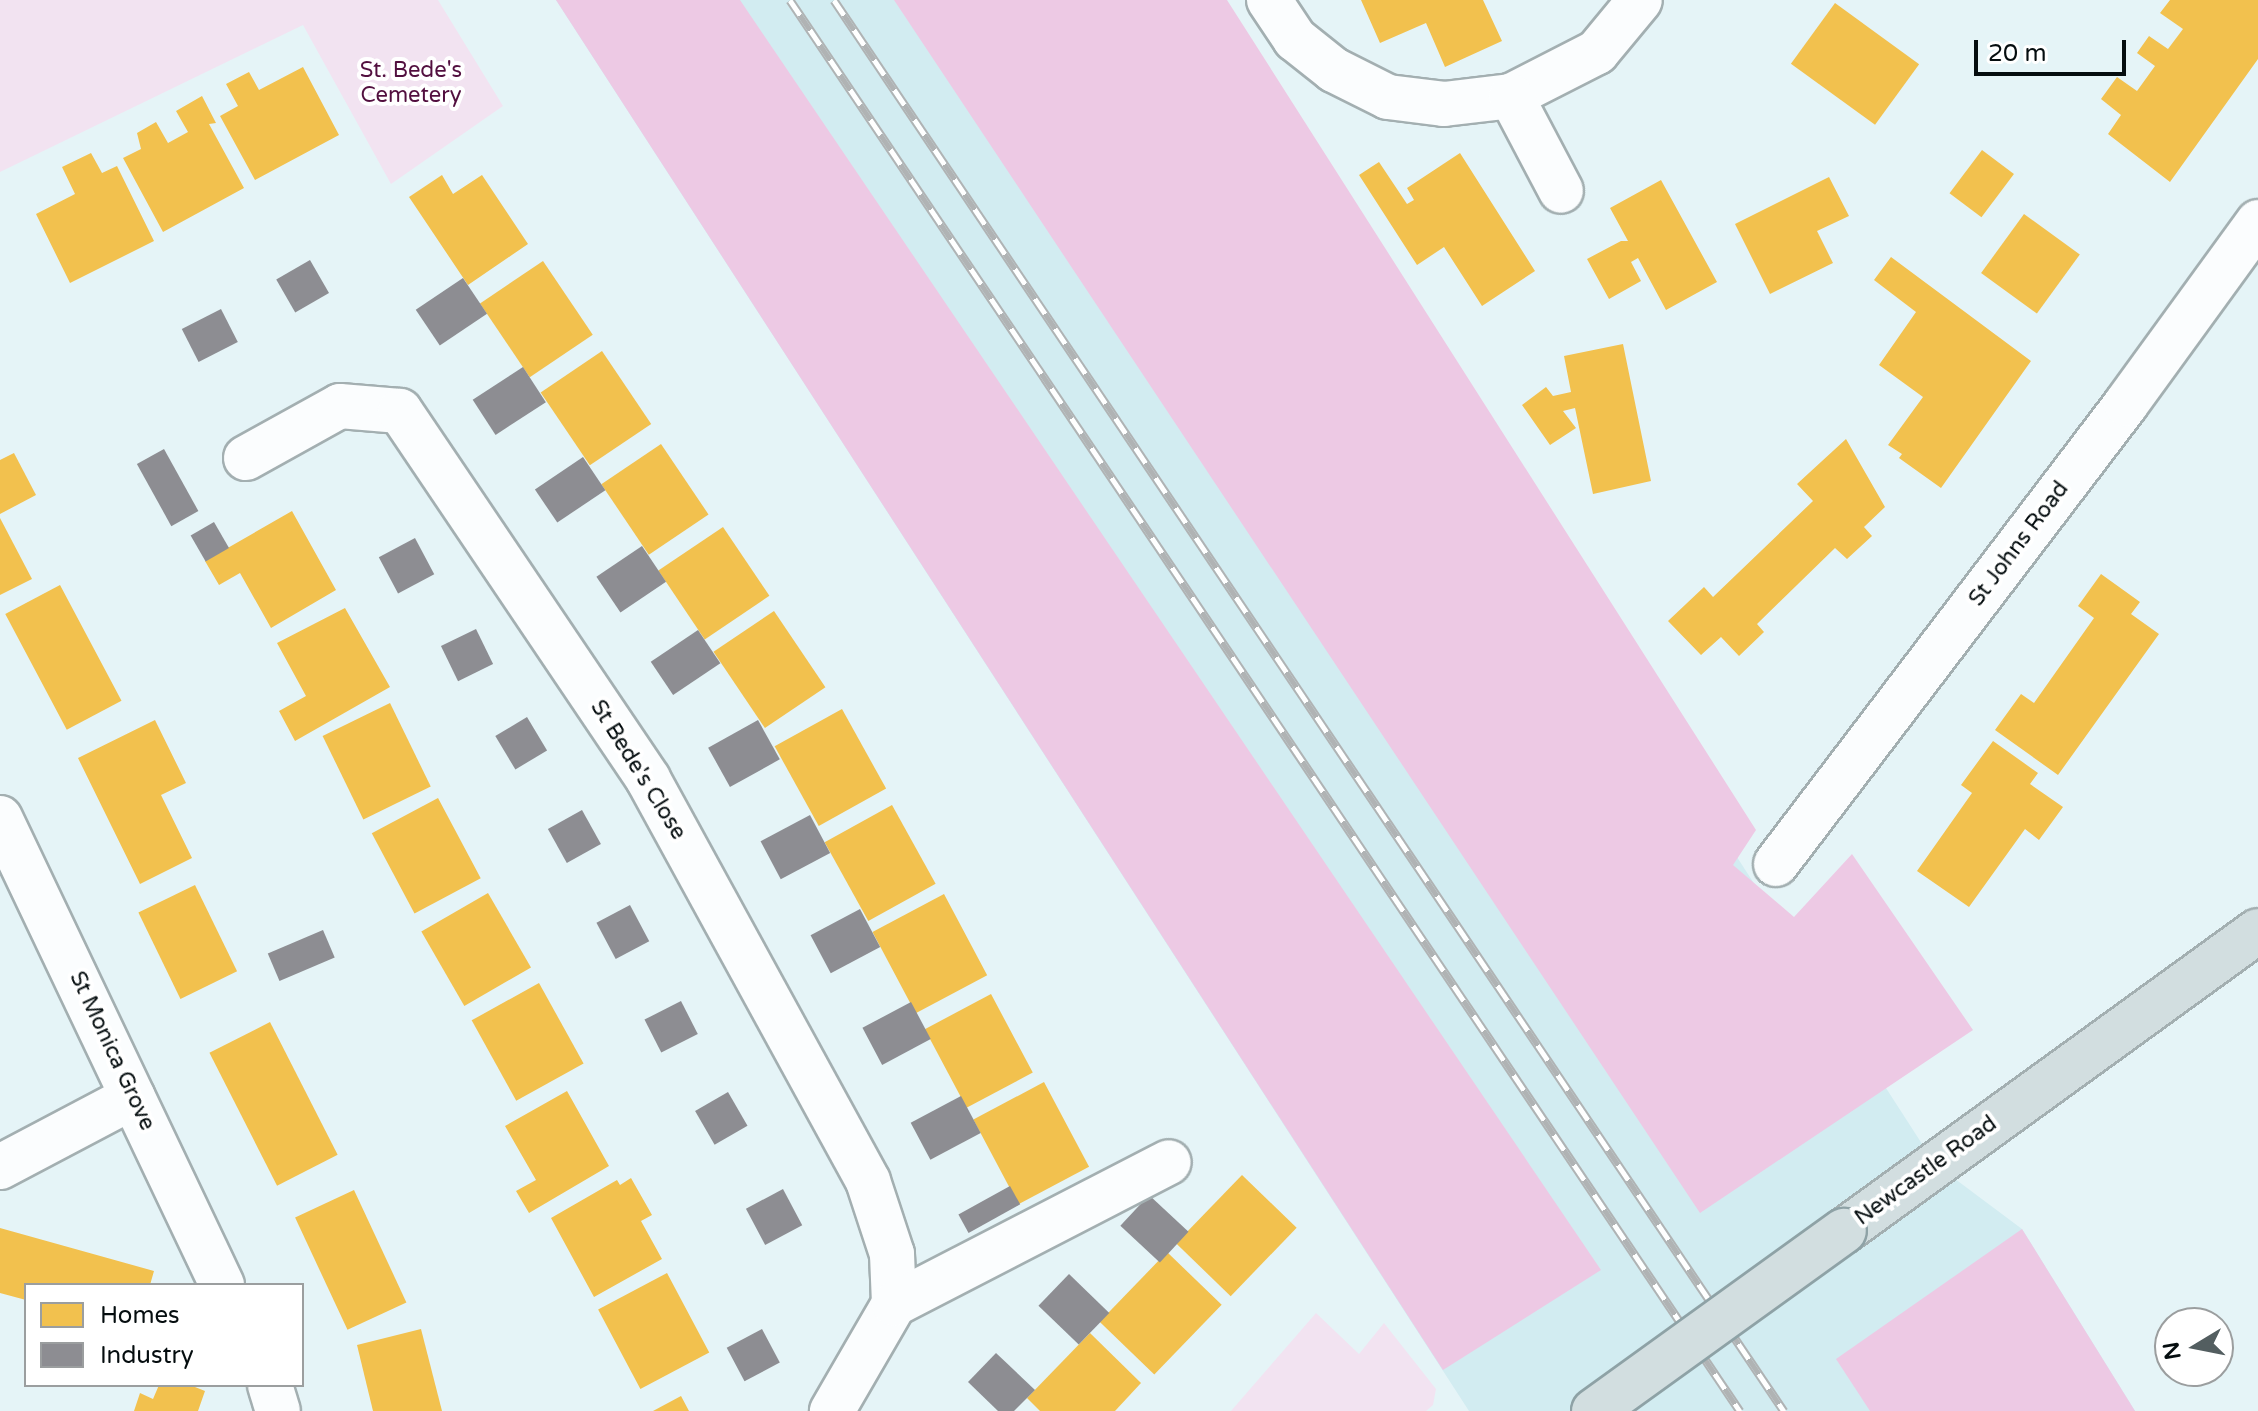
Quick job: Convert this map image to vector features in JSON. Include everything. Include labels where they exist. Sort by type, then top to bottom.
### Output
[{"type":"highway","name":"Newcastle Road","points":[[1594,1411],[2258,931]]},
{"type":"street","points":[[1269,0],[1295,39],[1334,70],[1388,97],[1444,104],[1511,96],[1597,52],[1640,0]]},
{"type":"street","points":[[1511,96],[1561,191]]},
{"type":"street","name":"St Johns Road","points":[[1776,864],[2126,404],[2258,222]]},
{"type":"street","name":"St Bede's Close","points":[[246,458],[340,406],[400,411],[648,779],[868,1181],[892,1254],[894,1304]]},
{"type":"street","name":"St Monica Grove","points":[[0,818],[221,1283]]},
{"type":"street","points":[[0,1167],[133,1097]]},
{"type":"street","points":[[832,1411],[894,1304],[1169,1162]]},
{"type":"street","points":[[271,1387],[278,1411]]},
{"type":"shaded area","points":[[556,0],[1184,0],[1935,1164],[2022,1229],[2135,1411],[1469,1411]]},
{"type":"shaded area","points":[[556,0],[740,0],[1601,1270],[1443,1370]]},
{"type":"shaded area","points":[[894,0],[1227,0],[1756,830],[1733,865],[1794,917],[1852,854],[1973,1030],[1700,1213]]},
{"type":"shaded area","points":[[2022,1229],[2135,1411],[1870,1411],[1836,1359]]},
{"type":"green space","name":"St. Bede's Cemetery","points":[[0,0],[438,0],[503,106],[391,184],[303,25],[0,172]]},
{"type":"green space","points":[[1316,1313],[1359,1354],[1384,1323],[1436,1389],[1433,1405],[1426,1411],[1231,1411]]},
{"type":"building: Homes","points":[[1361,0],[1483,0],[1502,41],[1445,67],[1426,23],[1380,43]]},
{"type":"building: Homes","points":[[2170,0],[2258,0],[2258,59],[2170,182],[2108,134],[2121,115],[2101,99],[2117,77],[2137,91],[2155,66],[2137,53],[2149,36],[2168,49],[2183,29],[2160,13]]},
{"type":"building: Homes","points":[[1835,3],[1919,64],[1875,125],[1791,64]]},
{"type":"building: Homes","points":[[303,67],[339,135],[255,180],[220,116],[238,106],[226,84],[249,72],[259,90]]},
{"type":"building: Homes","points":[[202,96],[216,123],[209,124],[244,188],[163,232],[123,158],[141,149],[137,133],[156,122],[168,143],[188,132],[176,111]]},
{"type":"building: Homes","points":[[1982,150],[2014,174],[1981,217],[1950,193]]},
{"type":"building: Homes","points":[[91,153],[102,173],[117,166],[154,241],[70,283],[36,214],[75,194],[62,167]]},
{"type":"building: Homes","points":[[1460,153],[1535,271],[1482,306],[1444,247],[1417,265],[1359,175],[1379,162],[1407,204],[1414,200],[1407,188]]},
{"type":"building: Homes","points":[[442,175],[453,194],[482,175],[528,244],[468,285],[409,197]]},
{"type":"building: Homes","points":[[1829,177],[1849,216],[1817,231],[1833,263],[1770,294],[1735,224]]},
{"type":"building: Homes","points":[[1661,180],[1717,282],[1666,310],[1638,258],[1631,262],[1641,281],[1609,299],[1587,259],[1621,241],[1628,241],[1610,208]]},
{"type":"building: Homes","points":[[2024,214],[2080,255],[2037,314],[1981,273]]},
{"type":"building: Homes","points":[[1891,257],[2031,361],[1941,488],[1899,458],[1902,454],[1888,445],[1923,397],[1879,365],[1916,312],[1874,280]]},
{"type":"building: Homes","points":[[543,261],[593,335],[530,377],[480,303]]},
{"type":"building: Homes","points":[[1623,344],[1651,481],[1593,494],[1575,408],[1563,411],[1576,428],[1550,445],[1522,405],[1546,387],[1553,396],[1571,392],[1564,356]]},
{"type":"building: Homes","points":[[602,351],[651,424],[590,465],[541,392]]},
{"type":"building: Homes","points":[[1846,439],[1885,507],[1864,527],[1872,536],[1847,559],[1835,548],[1757,624],[1764,632],[1739,656],[1721,637],[1701,655],[1668,621],[1704,587],[1713,597],[1813,501],[1797,484]]},
{"type":"building: Homes","points":[[661,444],[709,514],[649,555],[601,484]]},
{"type":"building: Homes","points":[[14,453],[36,495],[0,514],[0,460]]},
{"type":"building: Homes","points":[[292,511],[336,590],[271,628],[240,573],[219,585],[205,561]]},
{"type":"building: Homes","points":[[0,518],[32,579],[0,595]]},
{"type":"building: Homes","points":[[723,527],[769,596],[705,639],[658,571]]},
{"type":"building: Homes","points":[[2101,574],[2140,602],[2131,614],[2159,634],[2058,775],[1995,730],[2021,694],[2034,703],[2094,618],[2078,606]]},
{"type":"building: Homes","points":[[60,585],[122,701],[67,730],[5,614]]},
{"type":"building: Homes","points":[[345,608],[390,687],[295,741],[279,711],[306,696],[277,643]]},
{"type":"building: Homes","points":[[774,611],[825,687],[765,728],[713,652]]},
{"type":"building: Homes","points":[[390,703],[431,787],[363,819],[323,736]]},
{"type":"building: Homes","points":[[842,709],[886,789],[819,826],[775,746]]},
{"type":"building: Homes","points":[[155,720],[186,783],[161,795],[192,858],[140,884],[78,758]]},
{"type":"building: Homes","points":[[1993,741],[2038,773],[2030,784],[2063,807],[2039,840],[2025,829],[1969,907],[1917,871],[1972,793],[1961,785]]},
{"type":"building: Homes","points":[[438,798],[481,878],[415,914],[372,833]]},
{"type":"building: Homes","points":[[892,805],[936,884],[868,921],[825,842]]},
{"type":"building: Homes","points":[[195,885],[237,971],[180,999],[138,913]]},
{"type":"building: Homes","points":[[488,893],[531,967],[464,1006],[421,932]]},
{"type":"building: Homes","points":[[944,894],[987,975],[916,1013],[872,932]]},
{"type":"building: Homes","points":[[539,983],[584,1063],[516,1101],[472,1020]]},
{"type":"building: Homes","points":[[991,994],[1033,1073],[967,1108],[925,1029]]},
{"type":"building: Homes","points":[[270,1022],[338,1155],[277,1186],[209,1053]]},
{"type":"building: Homes","points":[[1044,1082],[1089,1167],[1018,1204],[973,1120]]},
{"type":"building: Homes","points":[[567,1091],[609,1166],[529,1213],[516,1191],[536,1180],[505,1126]]},
{"type":"building: Homes","points":[[1242,1175],[1297,1228],[1231,1296],[1176,1243]]},
{"type":"building: Homes","points":[[631,1178],[652,1215],[641,1221],[662,1259],[594,1297],[551,1218],[617,1180],[620,1185]]},
{"type":"building: Homes","points":[[354,1190],[406,1302],[347,1330],[295,1217]]},
{"type":"building: Homes","points":[[0,1228],[154,1271],[151,1283],[24,1283],[24,1299],[0,1293]]},
{"type":"building: Homes","points":[[1167,1252],[1222,1305],[1154,1375],[1100,1322]]},
{"type":"building: Homes","points":[[667,1273],[709,1352],[640,1389],[598,1310]]},
{"type":"building: Homes","points":[[421,1329],[442,1411],[373,1411],[357,1345]]},
{"type":"building: Homes","points":[[1090,1333],[1141,1383],[1115,1411],[1040,1411],[1027,1398]]},
{"type":"building: Homes","points":[[158,1387],[195,1387],[205,1391],[198,1411],[134,1411],[140,1393],[153,1399]]},
{"type":"building: Homes","points":[[681,1396],[689,1411],[653,1411]]},
{"type":"building: Industry","points":[[310,260],[329,293],[295,312],[276,280]]},
{"type":"building: Industry","points":[[463,278],[487,314],[440,346],[416,310]]},
{"type":"building: Industry","points":[[221,309],[238,342],[199,362],[182,329]]},
{"type":"building: Industry","points":[[523,367],[546,402],[496,435],[473,400]]},
{"type":"building: Industry","points":[[164,449],[198,511],[171,526],[137,464]]},
{"type":"building: Industry","points":[[583,457],[605,490],[557,523],[535,489]]},
{"type":"building: Industry","points":[[214,522],[229,548],[206,561],[191,536]]},
{"type":"building: Industry","points":[[415,538],[434,574],[398,593],[379,557]]},
{"type":"building: Industry","points":[[642,546],[666,582],[620,612],[596,577]]},
{"type":"building: Industry","points":[[476,629],[493,664],[458,681],[441,646]]},
{"type":"building: Industry","points":[[698,630],[720,663],[673,695],[651,662]]},
{"type":"building: Industry","points":[[527,717],[547,750],[515,769],[495,736]]},
{"type":"building: Industry","points":[[758,720],[780,759],[730,787],[708,748]]},
{"type":"building: Industry","points":[[582,810],[601,844],[567,863],[548,829]]},
{"type":"building: Industry","points":[[810,815],[830,853],[781,879],[761,841]]},
{"type":"building: Industry","points":[[630,905],[649,941],[616,959],[596,923]]},
{"type":"building: Industry","points":[[860,909],[880,947],[831,973],[811,935]]},
{"type":"building: Industry","points":[[323,930],[335,958],[279,981],[268,953]]},
{"type":"building: Industry","points":[[681,1001],[698,1034],[661,1053],[644,1020]]},
{"type":"building: Industry","points":[[911,1002],[931,1039],[882,1065],[862,1028]]},
{"type":"building: Industry","points":[[728,1092],[748,1126],[715,1145],[695,1111]]},
{"type":"building: Industry","points":[[961,1096],[981,1133],[930,1160],[911,1123]]},
{"type":"building: Industry","points":[[1010,1186],[1020,1204],[969,1233],[958,1215]]},
{"type":"building: Industry","points":[[783,1189],[802,1225],[765,1245],[746,1209]]},
{"type":"building: Industry","points":[[1149,1195],[1188,1232],[1160,1263],[1120,1226]]},
{"type":"building: Industry","points":[[1069,1274],[1109,1313],[1079,1345],[1038,1306]]},
{"type":"building: Industry","points":[[762,1329],[780,1363],[745,1381],[727,1348]]},
{"type":"building: Industry","points":[[996,1353],[1035,1390],[1014,1411],[998,1411],[968,1382]]},
{"type":"railway","points":[[790,0],[1740,1411]]},
{"type":"railway","points":[[834,0],[1784,1411]]}]
